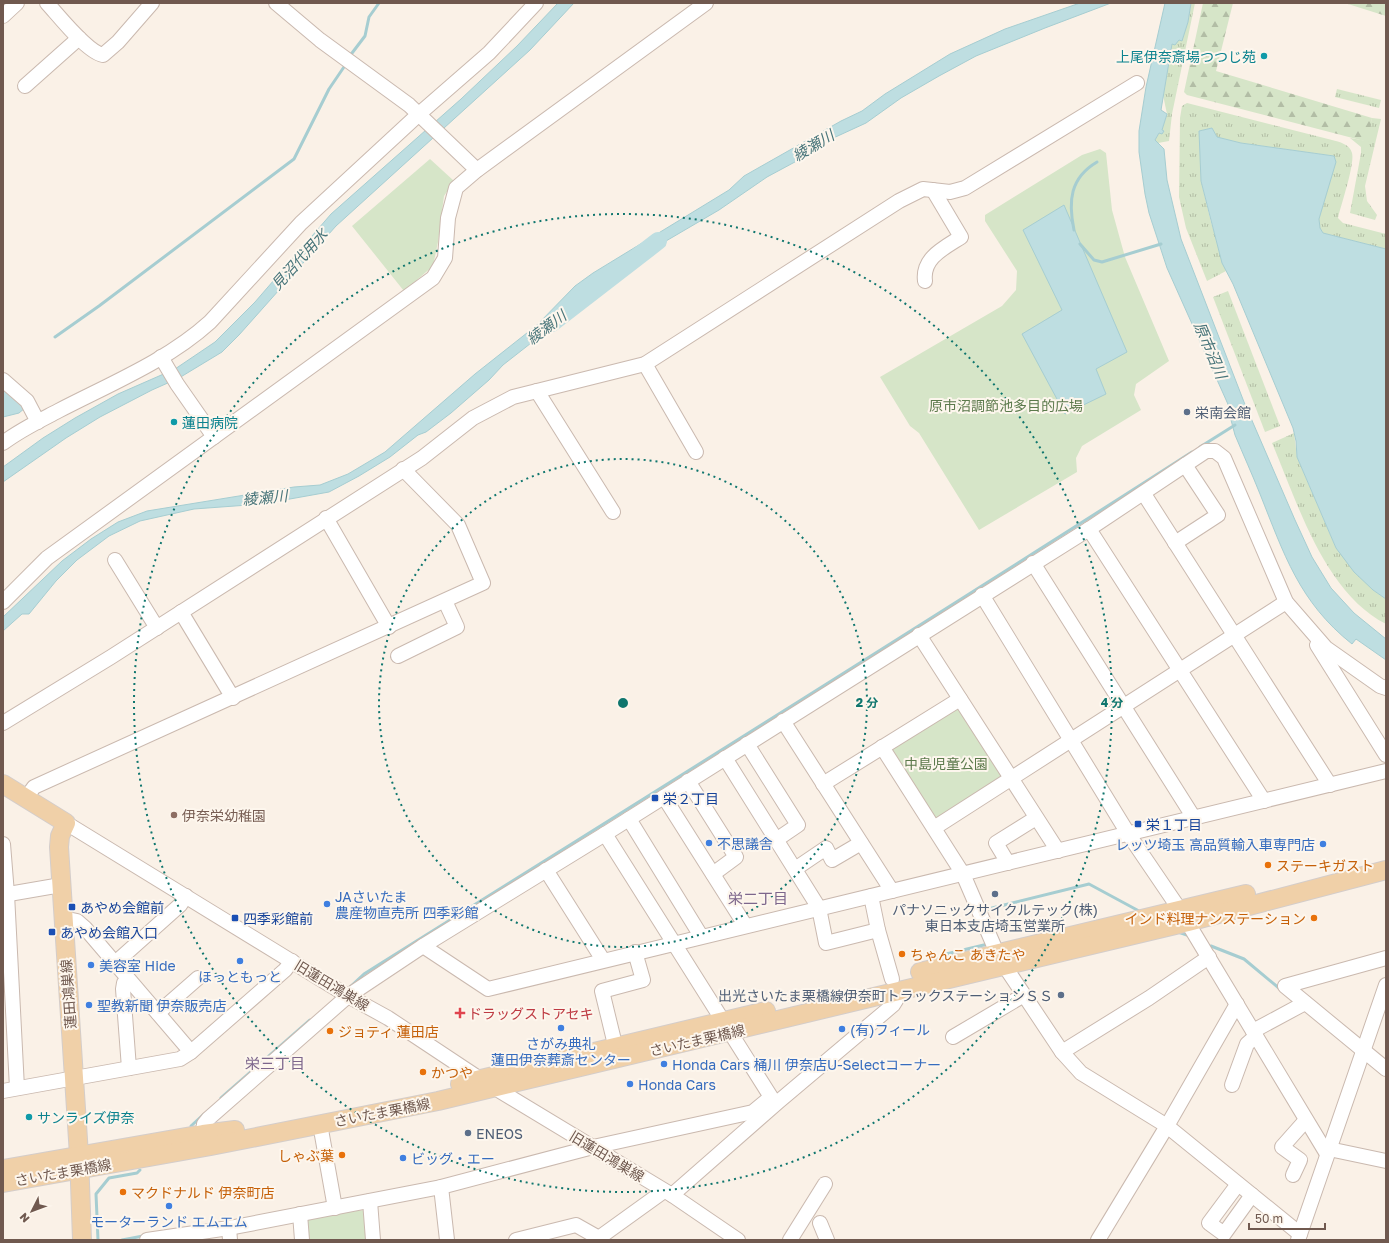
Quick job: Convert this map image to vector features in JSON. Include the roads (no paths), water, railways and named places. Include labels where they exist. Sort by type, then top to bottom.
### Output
[{"type":"main road","points":[[3,784],[66,823]]},
{"type":"main road","name":"蓮田鴻巣線","points":[[66,823],[60,836],[61,885],[79,1162],[82,1240]]},
{"type":"main road","name":"さいたま栗橋線","points":[[1184,916],[1386,859]]},
{"type":"main road","name":"さいたま栗橋線","points":[[3,1183],[79,1162],[204,1134],[240,1129],[617,1052],[898,984],[996,951],[1184,916],[1386,870]]},
{"type":"main road","name":"さいたま栗橋線","points":[[3,1169],[79,1162],[320,1124],[496,1088],[617,1052]]},
{"type":"street","points":[[47,3],[79,38],[98,54],[103,55],[118,42],[152,3]]},
{"type":"street","points":[[276,3],[320,40],[409,105],[477,170]]},
{"type":"street","points":[[3,443],[38,422],[164,362],[210,322],[301,223],[424,118],[489,54],[536,3]]},
{"type":"street","points":[[3,602],[47,558],[433,278],[445,258],[448,218],[456,188],[477,170],[706,3]]},
{"type":"street","points":[[3,16],[14,4]]},
{"type":"street","points":[[25,86],[79,38]]},
{"type":"street","points":[[3,723],[157,628],[326,518],[422,458],[473,418],[513,397],[645,364],[899,201],[923,189],[950,192],[965,188],[1137,83]]},
{"type":"street","points":[[925,281],[924,274],[932,256],[961,237],[933,190]]},
{"type":"street","points":[[164,362],[175,381],[214,437]]},
{"type":"street","points":[[645,364],[696,452]]},
{"type":"street","points":[[3,380],[27,401],[38,422]]},
{"type":"street","points":[[537,391],[613,512]]},
{"type":"street","points":[[204,1134],[204,1124],[208,1119],[343,993],[423,946],[629,819],[1144,494],[1206,451],[1215,451],[1224,458],[1286,602],[1326,648],[1380,686],[1386,688]]},
{"type":"street","points":[[1175,543],[1218,515],[1185,465]]},
{"type":"street","points":[[26,798],[34,788],[483,583],[458,525],[403,469]]},
{"type":"street","points":[[1144,494],[1330,785]]},
{"type":"street","points":[[326,518],[389,627]]},
{"type":"street","points":[[1089,528],[1264,801]]},
{"type":"street","points":[[115,560],[157,628]]},
{"type":"street","points":[[1033,563],[1194,818]]},
{"type":"street","points":[[982,595],[1129,835],[1184,916],[1306,1120],[1328,1151],[1386,1161]]},
{"type":"street","points":[[398,656],[457,627],[445,601]]},
{"type":"street","points":[[934,828],[1286,602]]},
{"type":"street","points":[[181,612],[233,698]]},
{"type":"street","points":[[1305,625],[1386,755]]},
{"type":"street","points":[[919,635],[1058,851]]},
{"type":"street","points":[[823,784],[960,699]]},
{"type":"street","points":[[783,721],[892,891]]},
{"type":"street","points":[[747,744],[798,825],[776,840]]},
{"type":"street","points":[[882,747],[963,874],[996,951],[1062,1052],[1081,1073],[1167,1126],[1238,1184],[1299,1237],[1328,1151],[1383,1002],[1386,985]]},
{"type":"street","points":[[725,758],[819,908],[826,943],[878,930]]},
{"type":"street","points":[[423,946],[488,989],[701,936],[1129,835],[1386,772]]},
{"type":"street","points":[[688,781],[736,857],[713,874]]},
{"type":"street","points":[[664,797],[745,926]]},
{"type":"street","points":[[1008,863],[996,843],[1036,818]]},
{"type":"street","points":[[629,819],[701,936]]},
{"type":"street","name":"旧蓮田鴻巣線","points":[[66,823],[343,993],[388,1018],[480,1079],[668,1193],[738,1240]]},
{"type":"street","points":[[154,1239],[229,1234],[300,1214],[370,1202],[441,1187],[592,1147],[753,1112],[766,1106],[771,1097],[728,1026],[605,834]]},
{"type":"street","points":[[795,869],[826,848],[832,860],[861,843]]},
{"type":"street","points":[[3,844],[10,1089],[180,1059],[192,1052],[285,970],[292,961]]},
{"type":"street","points":[[546,870],[603,960]]},
{"type":"street","points":[[5,895],[61,885]]},
{"type":"street","points":[[114,964],[180,905],[186,896]]},
{"type":"street","points":[[516,1240],[576,1225],[598,1239],[668,1193],[766,1106],[893,1006],[898,984],[878,930],[871,896]]},
{"type":"street","points":[[63,918],[76,921],[85,928],[114,964],[192,1052]]},
{"type":"street","points":[[617,1052],[602,990],[643,980],[635,952]]},
{"type":"street","points":[[1062,1052],[1209,958]]},
{"type":"street","points":[[1386,958],[1285,986],[1302,1005],[1363,1055],[1386,1069]]},
{"type":"street","points":[[158,1013],[198,978]]},
{"type":"street","points":[[128,979],[124,983],[123,990],[129,1068]]},
{"type":"street","points":[[953,1037],[1024,995]]},
{"type":"street","points":[[1098,1240],[1167,1126],[1237,1004]]},
{"type":"street","points":[[1232,1085],[1247,1044],[1254,1033],[1302,1005]]},
{"type":"street","points":[[1293,1176],[1300,1160],[1282,1147],[1306,1120]]},
{"type":"street","points":[[320,1124],[335,1208]]},
{"type":"street","points":[[790,1240],[825,1184]]},
{"type":"street","points":[[1238,1184],[1209,1223],[1224,1234],[1252,1196]]},
{"type":"street","points":[[441,1187],[447,1240]]},
{"type":"street","points":[[370,1202],[373,1240]]},
{"type":"street","points":[[300,1214],[302,1240]]},
{"type":"street","points":[[820,1223],[827,1240]]},
{"type":"water","name":"見沼代用水","points":[[558,3],[574,3],[530,50],[336,226],[239,335],[222,352],[179,378],[100,417],[66,438],[3,482],[3,467],[43,438],[118,394],[175,369],[215,342],[255,302],[331,214],[461,99],[517,46]]},
{"type":"water","points":[[1080,3],[1111,3],[976,56],[901,98],[866,123],[829,140],[819,149],[767,177],[719,210],[625,265],[600,283],[549,329],[503,365],[489,380],[451,413],[426,432],[418,435],[390,457],[359,476],[329,492],[262,504],[194,509],[140,521],[109,536],[77,560],[56,581],[29,614],[22,614],[3,631],[3,617],[62,561],[91,539],[118,522],[147,511],[294,487],[320,485],[348,474],[385,452],[475,374],[537,325],[575,286],[593,273],[729,190],[744,176],[841,121],[862,111],[885,94],[950,54],[1005,29]]},
{"type":"water","name":"原市沼川","points":[[1165,3],[1191,3],[1188,22],[1182,41],[1179,40],[1175,45],[1172,44],[1161,110],[1167,114],[1162,130],[1164,131],[1162,134],[1159,133],[1155,140],[1164,149],[1167,180],[1181,239],[1244,402],[1312,557],[1331,588],[1354,613],[1386,639],[1386,660],[1356,639],[1352,644],[1334,628],[1306,594],[1295,576],[1277,537],[1235,435],[1231,420],[1231,411],[1167,268],[1149,213],[1139,152],[1139,131],[1146,87]]},
{"type":"water","points":[[1212,128],[1217,137],[1241,143],[1334,156],[1336,162],[1319,219],[1320,228],[1323,233],[1386,249],[1386,599],[1373,590],[1354,572],[1336,548],[1297,457],[1293,428],[1233,284],[1222,263],[1201,181],[1199,131]]},
{"type":"water","points":[[1064,205],[1127,352],[1096,369],[1106,394],[1065,414],[1022,334],[1062,310],[1023,230]]},
{"type":"water","points":[[3,384],[25,408],[19,413],[3,417]]},
{"type":"waterway","points":[[349,57],[365,36],[369,17],[379,3]]},
{"type":"waterway","points":[[55,337],[99,306],[294,159],[329,89],[346,64]]},
{"type":"waterway","points":[[1074,230],[1071,209],[1073,191],[1081,175],[1097,162]]},
{"type":"waterway","name":"綾瀬川","points":[[552,323],[658,241]]},
{"type":"waterway","points":[[1080,244],[1094,260],[1102,262],[1161,244]]},
{"type":"waterway","points":[[1200,447],[1235,425]]},
{"type":"waterway","points":[[350,987],[364,974],[882,649],[1192,452]]},
{"type":"waterway","points":[[984,910],[1089,884],[1139,911]]},
{"type":"waterway","points":[[1178,932],[1187,935]]},
{"type":"waterway","points":[[942,955],[988,944]]},
{"type":"waterway","points":[[1211,946],[1244,959],[1280,989]]},
{"type":"waterway","points":[[221,1098],[310,1020]]},
{"type":"waterway","points":[[191,1126],[204,1114]]},
{"type":"waterway","points":[[98,1240],[96,1194],[109,1178],[137,1173],[140,1170]]},
{"type":"waterway","points":[[122,1240],[143,1236]]},
{"type":"place","name":"上尾伊奈斎場つつじ苑","points":[[1264,56]]},
{"type":"place","name":"栄南会館","points":[[1187,412]]},
{"type":"place","name":"蓮田病院","points":[[174,422]]},
{"type":"place","name":"栄２丁目","points":[[655,798]]},
{"type":"place","name":"伊奈栄幼稚園","points":[[174,815]]},
{"type":"place","name":"栄１丁目","points":[[1138,824]]},
{"type":"place","name":"不思議舎","points":[[709,843]]},
{"type":"place","name":"レッツ埼玉 高品質輸入車専門店","points":[[1323,844]]},
{"type":"place","name":"ステーキガスト","points":[[1268,865]]},
{"type":"place","name":"パナソニックサイクルテック(株) 東日本支店埼玉営業所","points":[[995,894]]},
{"type":"place","name":"JAさいたま 農産物直売所 四季彩館","points":[[327,904]]},
{"type":"place","name":"あやめ会館前","points":[[72,907]]},
{"type":"place","name":"四季彩館前","points":[[235,918]]},
{"type":"place","name":"インド料理ナンステーション","points":[[1314,918]]},
{"type":"place","name":"あやめ会館入口","points":[[52,932]]},
{"type":"place","name":"ちゃんこ あきたや","points":[[902,954]]},
{"type":"place","name":"ほっともっと","points":[[240,961]]},
{"type":"place","name":"美容室 Hide","points":[[91,965]]},
{"type":"place","name":"出光さいたま栗橋線伊奈町トラックステーションＳＳ","points":[[1061,995]]},
{"type":"place","name":"聖教新聞 伊奈販売店","points":[[89,1005]]},
{"type":"place","name":"ドラッグストアセキ","points":[[460,1013]]},
{"type":"place","name":"さがみ典礼 蓮田伊奈葬斎センター","points":[[561,1028]]},
{"type":"place","name":"(有)フィール","points":[[842,1029]]},
{"type":"place","name":"ジョティ 蓮田店","points":[[330,1031]]},
{"type":"place","name":"Honda Cars 桶川 伊奈店U-Selectコーナー","points":[[664,1064]]},
{"type":"place","name":"かつや","points":[[423,1072]]},
{"type":"place","name":"Honda Cars","points":[[630,1084]]},
{"type":"place","name":"サンライズ伊奈","points":[[29,1117]]},
{"type":"place","name":"ENEOS","points":[[468,1133]]},
{"type":"place","name":"しゃぶ葉","points":[[342,1155]]},
{"type":"place","name":"ビッグ・エー","points":[[403,1158]]},
{"type":"place","name":"マクドナルド 伊奈町店","points":[[123,1192]]},
{"type":"place","name":"モーターランド エムエム","points":[[169,1206]]},
{"type":"district","name":"栄二丁目","points":[[758,898]]},
{"type":"district","name":"栄三丁目","points":[[275,1063]]},
{"type":"park label","name":"原市沼調節池多目的広場","points":[[1006,405]]},
{"type":"park label","name":"中島児童公園","points":[[946,763]]}]
